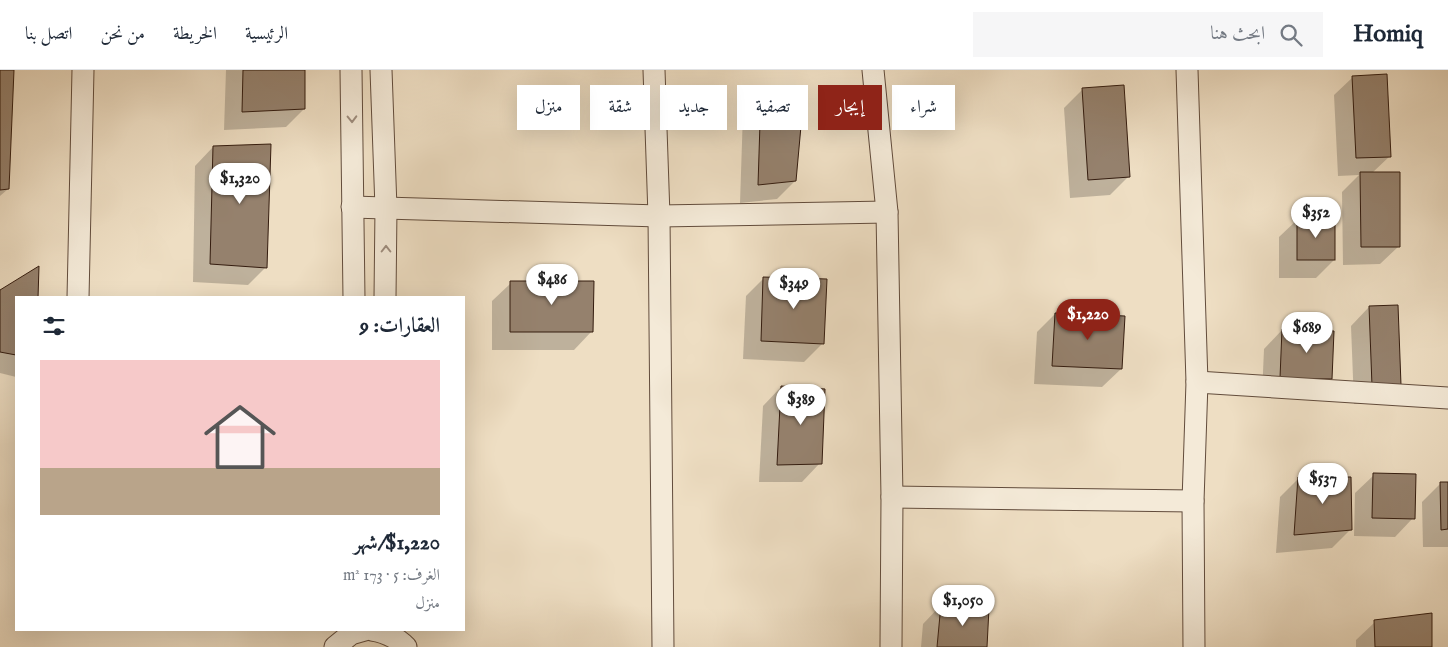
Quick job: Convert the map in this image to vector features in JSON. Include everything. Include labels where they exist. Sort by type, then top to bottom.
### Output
[{"type":"street","points":[[78,296],[83,70]]},
{"type":"street","points":[[351,70],[354,296]]},
{"type":"street","points":[[381,70],[386,208],[386,296]]},
{"type":"street","points":[[654,70],[659,216],[663,647]]},
{"type":"street","points":[[873,70],[886,212],[892,497],[891,647]]},
{"type":"street","points":[[1188,70],[1197,382],[1193,501],[1194,647]]},
{"type":"street","points":[[352,207],[659,216],[886,212]]},
{"type":"street","points":[[1197,382],[1448,398]]},
{"type":"street","points":[[892,497],[1193,501]]},
{"type":"street","points":[[335,647],[368,631],[398,638],[406,647]]},
{"type":"building","points":[[0,70],[14,70],[9,189],[0,190]]},
{"type":"building","points":[[243,70],[305,70],[305,109],[242,112]]},
{"type":"building","points":[[1387,74],[1391,157],[1356,158],[1352,76]]},
{"type":"building","points":[[1124,85],[1130,177],[1088,180],[1082,88]]},
{"type":"building","points":[[760,130],[801,130],[796,181],[758,185]]},
{"type":"building","points":[[271,144],[267,268],[210,264],[213,146]]},
{"type":"building","points":[[1360,172],[1400,172],[1400,247],[1361,247]]},
{"type":"building","points":[[1297,218],[1335,218],[1335,260],[1297,260]]},
{"type":"building","points":[[39,266],[38,296],[15,296],[15,355],[0,352],[0,290]]},
{"type":"building","points":[[763,277],[827,279],[824,344],[761,341]]},
{"type":"building","points":[[510,281],[594,281],[593,332],[510,332]]},
{"type":"building","points":[[1398,305],[1401,385],[1372,386],[1369,306]]},
{"type":"building","points":[[1055,313],[1125,316],[1122,369],[1052,366]]},
{"type":"building","points":[[1282,329],[1334,331],[1332,379],[1280,378]]},
{"type":"building","points":[[781,386],[825,389],[822,464],[777,465]]},
{"type":"building","points":[[1373,473],[1416,474],[1415,519],[1372,518]]},
{"type":"building","points":[[1298,477],[1351,477],[1352,530],[1294,535]]},
{"type":"building","points":[[1440,482],[1448,482],[1448,529],[1441,530]]},
{"type":"building","points":[[941,604],[989,608],[987,647],[937,647]]},
{"type":"building","points":[[1432,613],[1432,647],[1375,647],[1374,620]]}]
